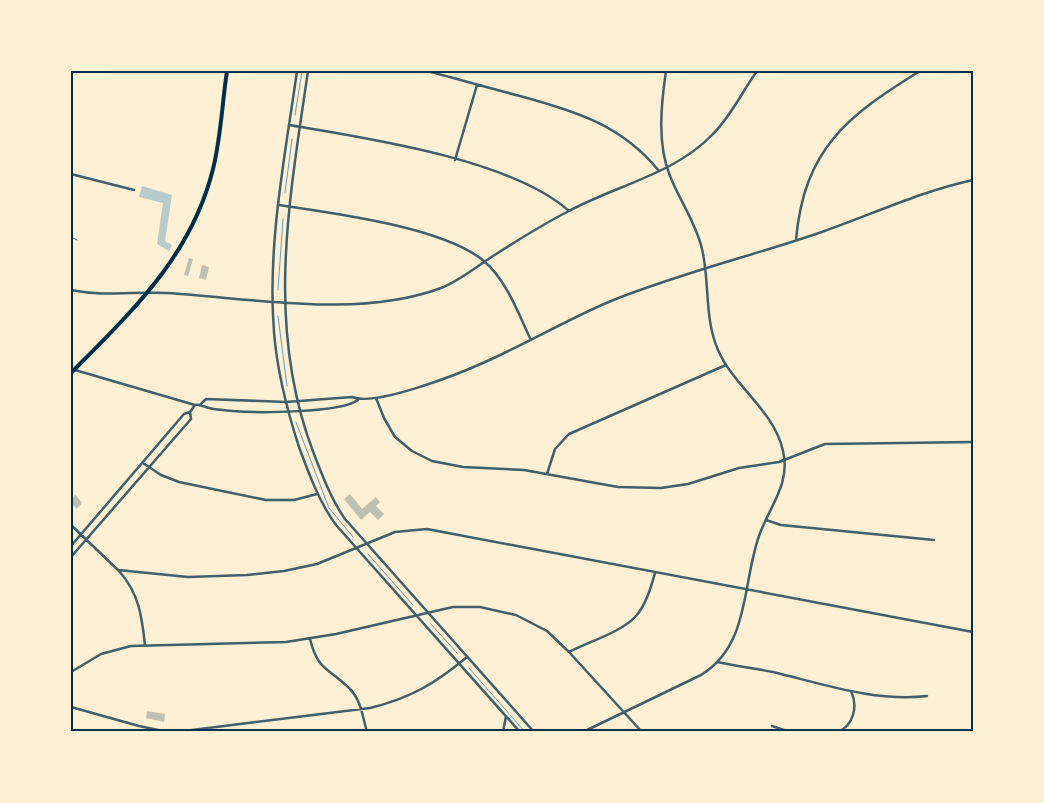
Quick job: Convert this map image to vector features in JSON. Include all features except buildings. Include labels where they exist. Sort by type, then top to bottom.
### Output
[{"type":"main road","points":[[73,371],[150,292],[181,249],[204,197],[219,140],[227,71]]},
{"type":"street","points":[[297,71],[279,205],[273,302],[274,333],[288,410],[317,494],[326,511],[356,548],[520,732]]},
{"type":"street","points":[[308,71],[290,207],[284,302],[290,365],[306,434],[334,504],[534,732]]},
{"type":"street","points":[[428,71],[561,108],[601,123],[645,155],[659,171]]},
{"type":"street","points":[[583,732],[701,675],[717,662],[730,645],[738,627],[758,537],[783,483],[785,459],[780,440],[771,422],[726,365],[712,332],[706,269],[698,235],[667,168],[662,125],[666,71]]},
{"type":"street","points":[[71,290],[110,295],[150,292],[273,302],[363,302],[422,294],[442,287],[569,211],[686,158],[714,134],[757,71]]},
{"type":"street","points":[[796,240],[805,195],[818,164],[834,136],[852,117],[880,96],[920,71]]},
{"type":"street","points":[[455,160],[478,84]]},
{"type":"street","points":[[289,125],[362,137],[501,173],[532,186],[569,211]]},
{"type":"street","points":[[71,174],[134,190]]},
{"type":"street","points":[[73,371],[201,404],[207,408],[235,411],[299,410],[346,405],[358,400],[376,398],[459,374],[613,300],[796,240],[926,192],[973,180]]},
{"type":"street","points":[[279,205],[362,219],[454,243],[485,262],[498,276],[531,340]]},
{"type":"street","points":[[547,474],[555,449],[569,434],[726,365]]},
{"type":"street","points":[[201,404],[206,399],[286,402],[352,397],[358,400]]},
{"type":"street","points":[[376,398],[384,418],[396,437],[412,451],[432,461],[463,467],[524,470],[618,487],[661,488],[688,484],[739,468],[785,459],[825,444],[973,442]]},
{"type":"street","points":[[71,556],[150,468],[156,457],[190,419],[190,412],[195,404]]},
{"type":"street","points":[[71,546],[184,414],[190,412]]},
{"type":"street","points":[[143,463],[179,482],[266,500],[294,500],[317,494]]},
{"type":"street","points":[[766,520],[781,525],[934,540]]},
{"type":"street","points":[[71,525],[118,570],[130,585],[138,603],[144,645]]},
{"type":"street","points":[[118,570],[188,577],[248,575],[317,564],[395,532],[427,529],[973,632]]},
{"type":"street","points":[[569,652],[600,638],[636,616],[650,589],[655,573]]},
{"type":"street","points":[[71,672],[112,649],[144,645],[255,644],[310,639],[429,612],[463,606],[480,607],[509,613],[539,626],[569,652],[642,732]]},
{"type":"street","points":[[310,639],[318,662],[350,689],[361,710],[367,732]]},
{"type":"street","points":[[176,732],[361,710],[392,703],[416,694],[444,677],[468,657]]},
{"type":"street","points":[[717,662],[750,667],[850,691],[892,698],[927,696]]},
{"type":"street","points":[[838,732],[848,725],[854,714],[854,704],[850,691]]},
{"type":"street","points":[[71,707],[168,732]]},
{"type":"street","points":[[503,732],[506,716]]},
{"type":"street","points":[[772,726],[790,732]]},
{"type":"lane","points":[[71,237],[77,240]]},
{"type":"shaded area","points":[[142,186],[172,195],[165,241],[172,245],[169,251],[157,244],[163,203],[139,197]]},
{"type":"waterway","points":[[295,115],[302,71]]},
{"type":"waterway","points":[[285,193],[292,139]]},
{"type":"waterway","points":[[278,290],[283,219]]},
{"type":"waterway","points":[[278,316],[287,386]]},
{"type":"waterway","points":[[296,422],[329,508],[353,537]]},
{"type":"waterway","points":[[368,554],[413,605]]},
{"type":"waterway","points":[[431,624],[457,653]]},
{"type":"waterway","points":[[469,668],[525,732]]}]
